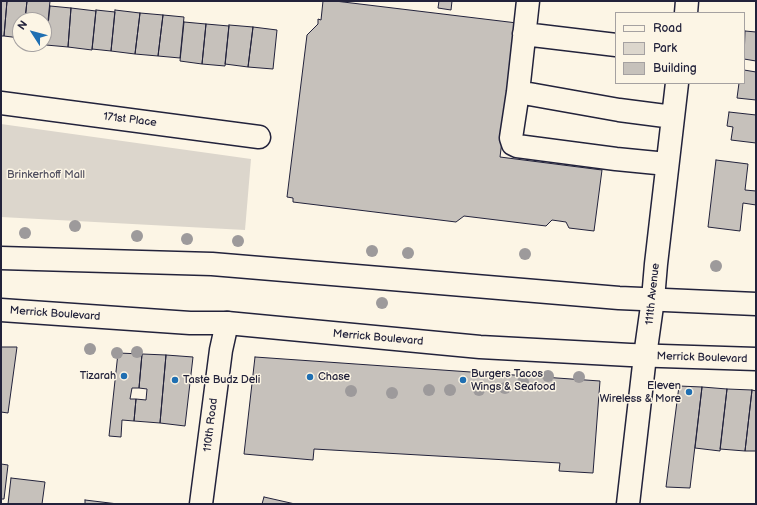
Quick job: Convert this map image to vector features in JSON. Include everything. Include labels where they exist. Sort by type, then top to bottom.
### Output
[{"type":"main road","points":[[528,1],[518,92],[511,138],[513,144],[517,146],[616,160],[668,164]]},
{"type":"main road","points":[[686,12],[687,1]]},
{"type":"main road","points":[[524,34],[615,46]]},
{"type":"main road","name":"111th Avenue","points":[[628,504],[677,84]]},
{"type":"main road","points":[[518,92],[633,112],[673,117]]},
{"type":"main road","name":"171st Place","points":[[1,103],[259,137]]},
{"type":"main road","points":[[1,258],[212,264],[620,298],[756,304]]},
{"type":"main road","name":"Merrick Boulevard","points":[[1,310],[190,323],[227,323],[480,347],[645,356],[756,359]]},
{"type":"main road","name":"110th Road","points":[[201,504],[220,350],[227,323]]},
{"type":"green space","name":"Brinkerhoff Mall","points":[[1,124],[251,159],[245,230],[1,217]]},
{"type":"building","points":[[1,1],[7,1],[4,36],[1,36]]},
{"type":"building","points":[[7,1],[27,1],[26,12],[12,12],[12,37],[4,36]]},
{"type":"building","points":[[27,1],[50,1],[49,12],[26,12]]},
{"type":"building","points":[[323,1],[335,1],[517,23],[500,157],[602,170],[594,231],[569,228],[566,222],[552,220],[546,226],[464,216],[456,222],[293,202],[293,198],[287,197],[307,35],[318,24],[318,19],[321,20]]},
{"type":"building","points":[[439,1],[452,1],[451,10],[438,8]]},
{"type":"building","points":[[50,6],[71,8],[68,47],[52,46],[52,12],[49,12]]},
{"type":"building","points":[[71,8],[96,11],[92,50],[68,47]]},
{"type":"building","points":[[96,10],[115,12],[111,51],[92,49]]},
{"type":"building","points":[[115,10],[140,13],[135,54],[111,51]]},
{"type":"building","points":[[140,13],[163,15],[158,56],[135,54]]},
{"type":"building","points":[[163,15],[184,17],[180,58],[158,56]]},
{"type":"building","points":[[184,22],[206,24],[202,64],[180,61]]},
{"type":"building","points":[[206,24],[229,26],[225,66],[202,64]]},
{"type":"building","points":[[229,25],[253,27],[248,67],[225,64]]},
{"type":"building","points":[[253,27],[277,30],[273,69],[248,67]]},
{"type":"building","points":[[745,31],[756,32],[756,61],[745,59]]},
{"type":"building","points":[[745,70],[756,72],[756,100],[737,98],[739,84],[745,84]]},
{"type":"building","points":[[729,112],[756,115],[756,143],[731,140],[733,127],[727,126]]},
{"type":"building","points":[[716,160],[748,164],[745,190],[756,191],[756,205],[743,203],[740,231],[708,227]]},
{"type":"building","points":[[1,347],[17,347],[8,413],[1,412]]},
{"type":"building","points":[[118,353],[142,354],[139,388],[132,388],[130,399],[136,399],[134,421],[122,420],[121,437],[109,436]]},
{"type":"building","points":[[142,354],[166,355],[160,423],[134,421],[136,399],[146,400],[147,389],[139,388]]},
{"type":"building","points":[[166,355],[193,357],[185,426],[160,423]]},
{"type":"building","points":[[255,357],[600,381],[593,473],[559,471],[560,463],[314,449],[313,460],[244,454]]},
{"type":"building","points":[[679,386],[702,387],[690,488],[666,487]]},
{"type":"building","points":[[702,387],[727,389],[720,451],[695,448]]},
{"type":"building","points":[[727,389],[752,390],[745,451],[720,449]]},
{"type":"building","points":[[752,390],[756,391],[756,451],[745,451]]},
{"type":"building","points":[[1,464],[8,465],[4,499],[1,499]]},
{"type":"building","points":[[11,478],[45,482],[42,504],[8,504]]},
{"type":"building","points":[[264,497],[295,504],[262,504]]},
{"type":"building","points":[[85,500],[118,504],[85,504]]},
{"type":"place","name":"Tizarah","points":[[124,376]]},
{"type":"place","name":"Chase","points":[[310,377]]},
{"type":"place","name":"Taste Budz Deli","points":[[175,380]]},
{"type":"place","name":"Burgers Tacos Wings & Seafood","points":[[463,380]]},
{"type":"place","name":"Eleven Wireless & More","points":[[689,392]]}]
